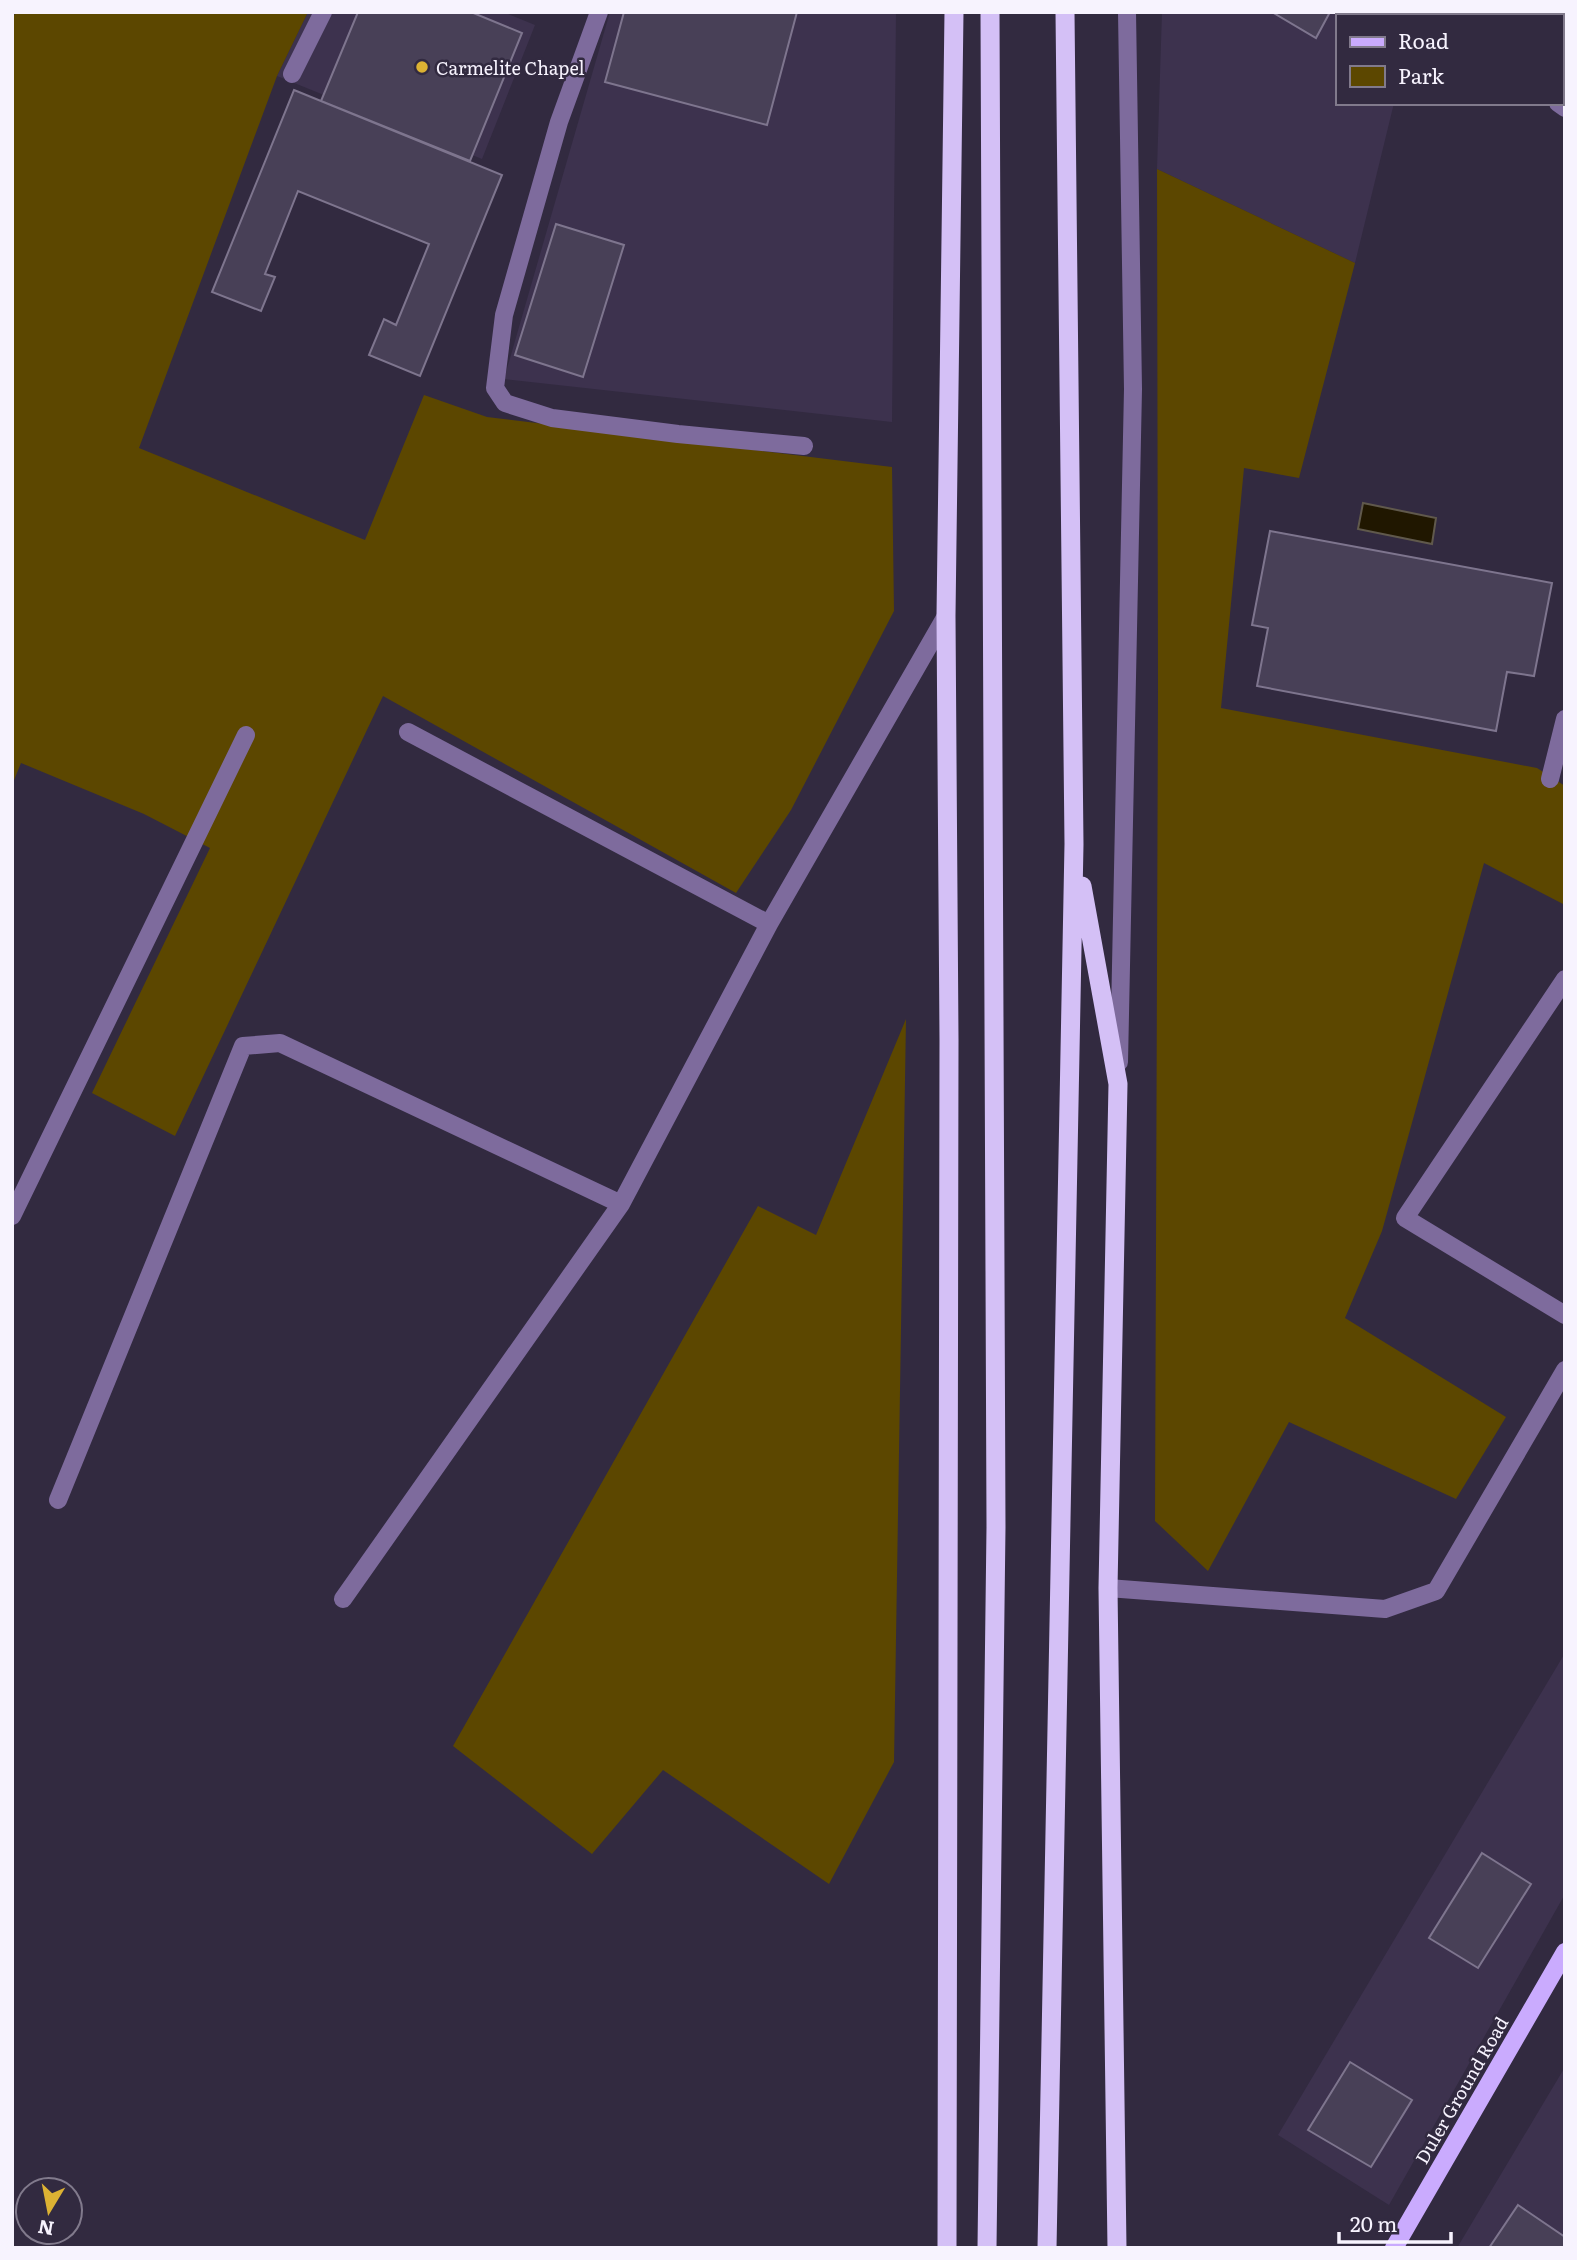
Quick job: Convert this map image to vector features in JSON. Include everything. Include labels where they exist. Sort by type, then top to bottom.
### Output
[{"type":"highway","points":[[947,2248],[946,616],[954,12]]},
{"type":"highway","points":[[987,2248],[996,1527],[990,12]]},
{"type":"highway","points":[[1047,2248],[1074,844],[1065,12]]},
{"type":"highway","points":[[1074,844],[1118,1084],[1108,1588],[1117,2248]]},
{"type":"main road","name":"Duler Ground Road","points":[[1394,2248],[1565,1952]]},
{"type":"street","points":[[292,74],[323,12]]},
{"type":"street","points":[[598,12],[559,122],[508,302],[495,388],[505,403],[552,418],[803,446]]},
{"type":"street","points":[[1118,1084],[1133,389],[1127,12]]},
{"type":"street","points":[[343,1599],[621,1204],[769,924],[946,616]]},
{"type":"street","points":[[1550,779],[1565,719]]},
{"type":"street","points":[[408,732],[769,924]]},
{"type":"street","points":[[12,1216],[246,736]]},
{"type":"street","points":[[1565,979],[1405,1218],[1565,1315]]},
{"type":"street","points":[[58,1500],[243,1046],[280,1043],[621,1204]]},
{"type":"street","points":[[1108,1588],[1385,1609],[1436,1591],[1565,1370]]},
{"type":"shaded area","name":"Carmelite Chapel","points":[[308,12],[503,12],[535,25],[482,159],[277,76]]},
{"type":"shaded area","points":[[610,12],[896,12],[892,422],[504,379]]},
{"type":"shaded area","points":[[1162,12],[1376,14],[1336,14],[1336,105],[1394,105],[1355,263],[1157,169]]},
{"type":"shaded area","points":[[1363,503],[1436,518],[1432,544],[1358,529]]},
{"type":"shaded area","points":[[1565,1653],[1565,1894],[1389,2205],[1278,2135]]},
{"type":"shaded area","points":[[1565,2067],[1565,2248],[1457,2248]]},
{"type":"green space","points":[[16,12],[308,12],[277,76],[139,448],[365,540],[424,395],[487,417],[892,467],[894,611],[791,810],[736,893],[383,696],[175,1136],[92,1093],[210,848],[144,814],[21,763],[12,785],[12,19]]},
{"type":"green space","points":[[1502,12],[1565,12],[1565,61],[1563,14]]},
{"type":"green space","points":[[1157,169],[1355,263],[1299,478],[1244,468],[1221,708],[1537,768],[1565,786],[1565,905],[1484,863],[1382,1231],[1345,1318],[1506,1417],[1456,1499],[1289,1422],[1208,1571],[1155,1521]]},
{"type":"green space","points":[[906,1019],[894,1762],[829,1884],[663,1770],[592,1854],[453,1746],[758,1206],[816,1235]]},
{"type":"building","name":"Carmelite Chapel","points":[[358,12],[471,12],[522,33],[470,161],[321,101]]},
{"type":"building","points":[[624,12],[797,12],[767,125],[605,82]]},
{"type":"building","points":[[1272,12],[1330,12],[1316,38]]},
{"type":"building","points":[[294,90],[502,175],[420,376],[369,355],[384,319],[396,325],[429,244],[298,191],[265,274],[275,277],[261,311],[212,292]]},
{"type":"building","points":[[556,224],[624,245],[583,377],[515,355]]},
{"type":"building","points":[[1270,531],[1552,583],[1534,676],[1507,672],[1496,731],[1257,686],[1268,628],[1252,625]]},
{"type":"building","points":[[1482,1853],[1531,1884],[1478,1968],[1429,1938]]},
{"type":"building","points":[[1350,2062],[1412,2100],[1371,2167],[1308,2130]]},
{"type":"building","points":[[1518,2205],[1565,2237],[1565,2248],[1489,2248]]},
{"type":"place","name":"Carmelite Chapel","points":[[422,67]]}]
